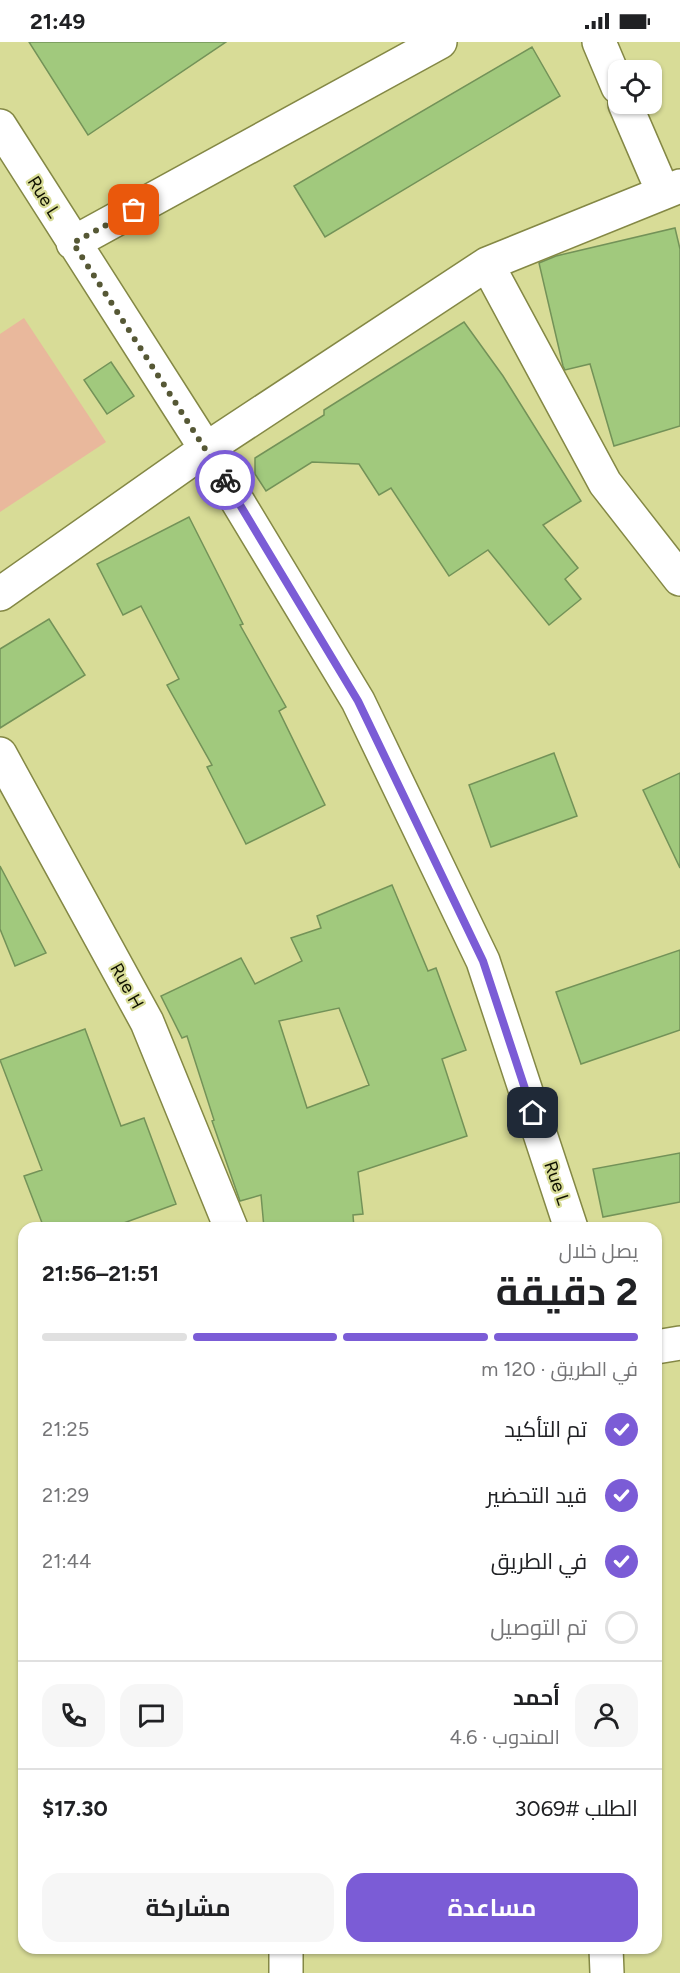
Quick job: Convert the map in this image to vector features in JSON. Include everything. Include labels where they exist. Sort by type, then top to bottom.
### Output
[{"type":"street","points":[[73,243],[440,42]]},
{"type":"street","points":[[599,42],[608,63]]},
{"type":"street","points":[[0,594],[206,449],[487,264],[672,189],[631,114]]},
{"type":"street","name":"Rue L","points":[[0,126],[206,449],[358,701],[483,961],[569,1222]]},
{"type":"street","points":[[487,264],[605,483],[670,546],[680,579]]},
{"type":"street","name":"Rue H","points":[[0,754],[147,1022],[229,1222]]},
{"type":"street","points":[[662,1346],[680,1343]]},
{"type":"street","points":[[286,1954],[286,1973]]},
{"type":"street","points":[[606,1954],[607,1973]]},
{"type":"shaded area","points":[[24,318],[106,442],[0,512],[0,334]]},
{"type":"building","points":[[29,42],[226,42],[88,135]]},
{"type":"building","points":[[532,47],[560,96],[325,237],[294,186]]},
{"type":"building","points":[[675,228],[680,249],[680,426],[614,446],[590,364],[565,370],[563,366],[539,263],[556,256]]},
{"type":"building","points":[[464,322],[503,376],[581,501],[543,525],[578,568],[565,579],[581,599],[549,625],[488,550],[449,576],[391,488],[379,495],[359,464],[312,462],[266,491],[255,474],[255,458],[324,415],[324,410]]},
{"type":"building","points":[[111,362],[134,396],[107,414],[84,380]]},
{"type":"building","points":[[189,517],[243,624],[240,625],[286,707],[279,711],[325,805],[246,844],[207,767],[212,765],[167,685],[179,679],[141,606],[123,615],[97,564]]},
{"type":"building","points":[[49,619],[85,675],[0,728],[0,649]]},
{"type":"building","points":[[554,753],[577,816],[491,847],[469,785]]},
{"type":"building","points":[[680,773],[680,868],[643,790]]},
{"type":"building","points":[[0,866],[46,953],[15,966],[0,929]]},
{"type":"building","points":[[392,885],[428,971],[436,968],[466,1050],[442,1059],[467,1136],[358,1172],[363,1214],[353,1215],[354,1222],[263,1222],[261,1195],[240,1201],[212,1121],[214,1120],[187,1036],[182,1038],[161,996],[241,958],[255,984],[302,961],[291,938],[321,928],[317,916]],"holes":[[[339,1008],[369,1085],[307,1108],[279,1021]]]},
{"type":"building","points":[[680,950],[680,1030],[581,1064],[556,992]]},
{"type":"building","points":[[85,1029],[121,1126],[144,1118],[176,1204],[126,1222],[42,1222],[24,1176],[42,1170],[0,1060]]},
{"type":"building","points":[[680,1153],[680,1202],[603,1217],[593,1169]]},
{"type":"way so far","points":[[134,210],[73,243],[225,480]]},
{"type":"route","points":[[225,480],[358,701],[483,961],[533,1113]]}]
